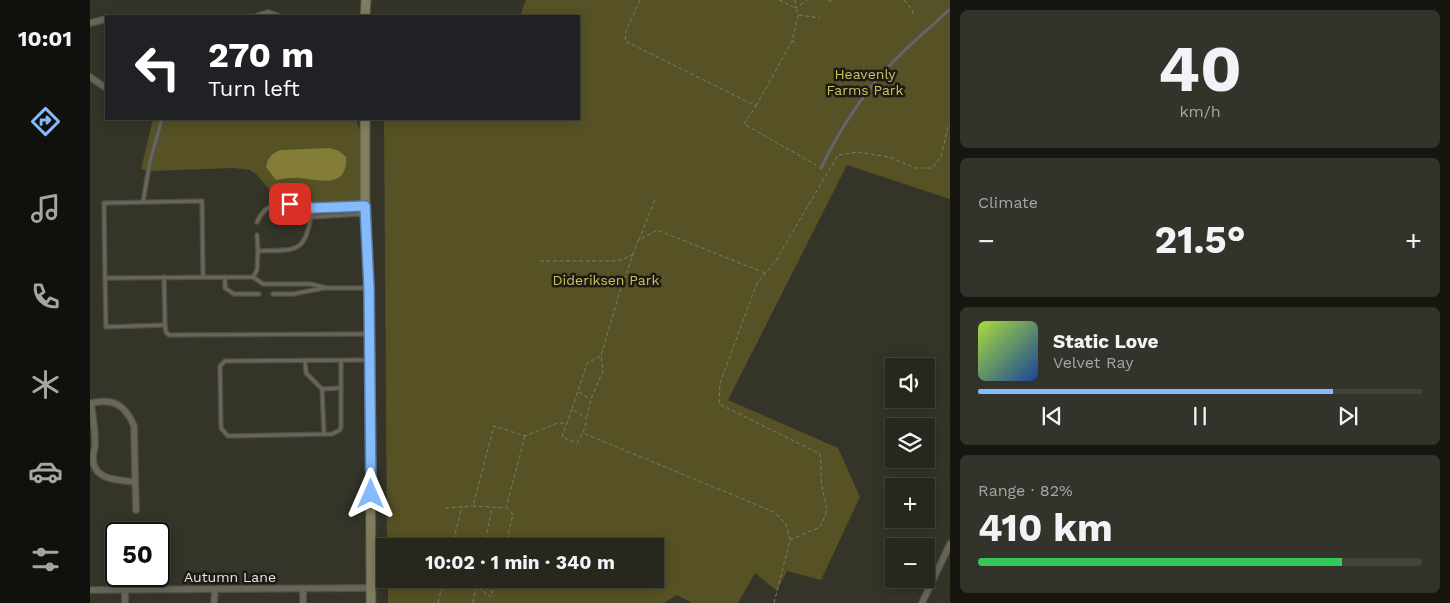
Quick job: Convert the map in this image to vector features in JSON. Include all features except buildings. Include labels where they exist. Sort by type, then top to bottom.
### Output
[{"type":"main road","points":[[366,0],[366,15]]},
{"type":"main road","points":[[365,120],[365,210],[370,334],[371,603]]},
{"type":"street","points":[[261,15],[268,13],[275,15]]},
{"type":"street","points":[[90,22],[105,20]]},
{"type":"street","points":[[90,77],[105,87]]},
{"type":"street","points":[[135,482],[110,479],[97,470],[93,460],[95,436],[90,403],[110,402],[122,407],[130,415],[134,426],[136,510]]},
{"type":"street","points":[[922,603],[950,544]]},
{"type":"street","name":"Autumn Lane","points":[[90,590],[371,588]]},
{"type":"street","points":[[303,589],[303,603]]},
{"type":"street","points":[[125,590],[125,603]]},
{"type":"street","points":[[214,603],[215,590]]},
{"type":"lane","points":[[821,168],[834,140],[866,94],[905,50],[950,9]]},
{"type":"lane","points":[[143,202],[150,161],[162,120]]},
{"type":"lane","points":[[166,325],[106,327],[104,203],[202,201],[203,277]]},
{"type":"lane","points":[[257,222],[261,214],[268,208],[275,204],[283,203],[313,208],[365,210]]},
{"type":"lane","points":[[258,252],[291,250],[299,247],[306,240],[313,208]]},
{"type":"lane","points":[[312,217],[365,210]]},
{"type":"lane","points":[[252,277],[257,270],[257,235]]},
{"type":"lane","points":[[164,277],[166,332],[169,335],[370,334]]},
{"type":"lane","points":[[224,277],[225,288],[234,294],[260,294]]},
{"type":"lane","points":[[105,278],[252,277],[263,284],[311,284],[326,288]]},
{"type":"lane","points":[[273,294],[293,294],[326,288],[369,288]]},
{"type":"lane","points":[[341,360],[340,430],[332,434],[228,436],[221,428],[220,366],[222,363],[229,360],[305,360],[341,360],[370,360]]},
{"type":"lane","points":[[305,360],[306,373],[322,389],[324,434]]},
{"type":"lane","points":[[322,389],[340,388]]},
{"type":"path","points":[[640,0],[626,31],[625,41],[756,106]]},
{"type":"path","points":[[779,0],[796,8]]},
{"type":"path","points":[[795,0],[798,15],[792,41],[744,124],[821,168]]},
{"type":"path","points":[[796,8],[807,0]]},
{"type":"path","points":[[828,0],[835,3]]},
{"type":"path","points":[[904,0],[913,10],[912,14]]},
{"type":"path","points":[[798,15],[820,18]]},
{"type":"path","points":[[792,41],[797,44]]},
{"type":"path","points":[[790,540],[820,527],[827,514],[826,498],[822,485],[820,454],[719,404],[720,384],[757,283],[775,262],[838,155],[858,152],[889,157],[915,168],[932,168],[941,157],[950,124]]},
{"type":"path","points":[[601,356],[587,363],[562,437],[577,443],[583,433],[591,399],[603,371],[601,356],[619,294],[656,197]]},
{"type":"path","points":[[638,241],[657,230],[765,273]]},
{"type":"path","points":[[540,261],[617,261],[633,254]]},
{"type":"path","points":[[578,391],[591,399]]},
{"type":"path","points":[[572,409],[587,418]]},
{"type":"path","points":[[473,506],[494,426],[525,436],[558,422],[566,424]]},
{"type":"path","points":[[583,433],[774,512],[786,524],[790,540],[774,603]]},
{"type":"path","points":[[506,508],[525,436]]},
{"type":"path","points":[[454,538],[462,506]]},
{"type":"path","points":[[445,508],[473,506],[506,508],[513,514],[506,538]]},
{"type":"path","points":[[486,538],[492,507]]},
{"type":"path","points":[[438,603],[442,588]]},
{"type":"path","points":[[473,603],[476,588]]},
{"type":"path","points":[[479,588],[491,597],[494,588]]},
{"type":"green space","name":"Dideriksen Park","points":[[526,0],[950,0],[950,199],[847,165],[728,400],[838,448],[860,497],[821,580],[787,571],[777,591],[755,573],[738,603],[692,603],[677,595],[664,603],[388,603],[388,588],[664,588],[664,538],[387,538],[384,120],[580,120],[580,15],[520,15]]},
{"type":"green space","points":[[153,120],[356,120],[361,134],[360,202],[311,204],[274,195],[257,175],[250,170],[234,168],[150,171],[141,169]]},
{"type":"shaded area","points":[[330,148],[339,151],[346,157],[345,167],[338,178],[324,181],[297,178],[276,180],[266,167],[271,156],[281,150]]},
{"type":"route","points":[[290,204],[313,208],[365,206],[369,288],[371,494]]},
{"type":"park label","name":"Heavenly Farms Park","points":[[865,82]]}]
